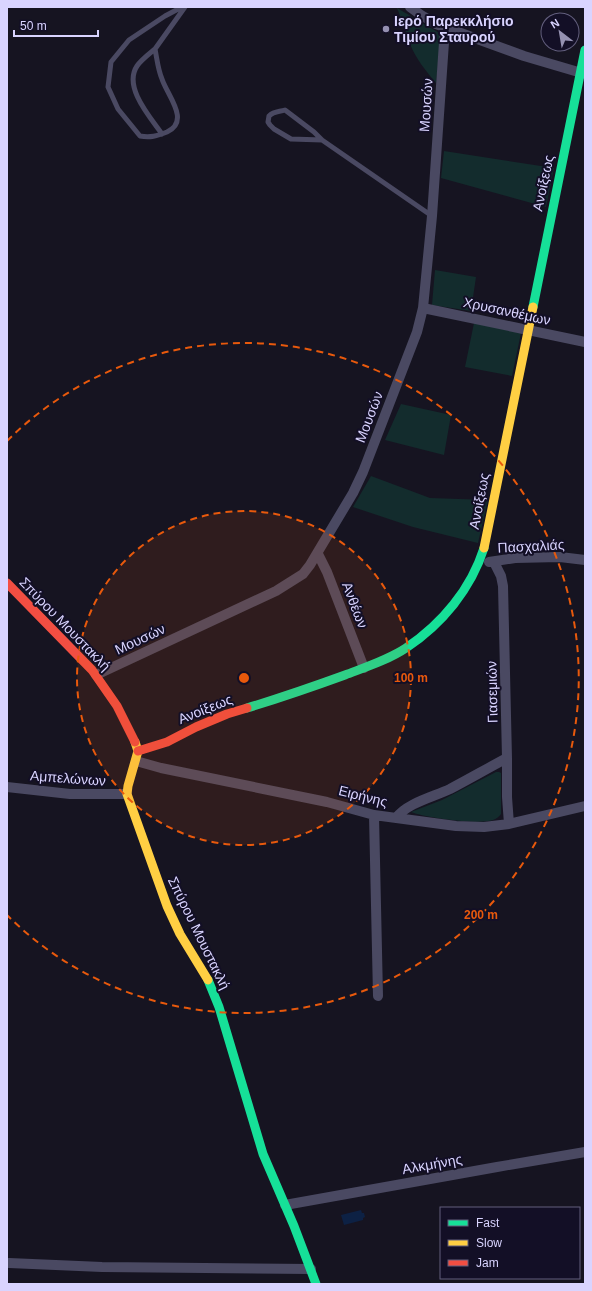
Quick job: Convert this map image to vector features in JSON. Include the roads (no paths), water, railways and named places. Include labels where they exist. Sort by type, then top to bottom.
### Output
[{"type":"street","points":[[413,8],[429,20],[445,28],[524,56],[583,74]]},
{"type":"street","name":"Μουσών","points":[[96,675],[276,591],[303,574],[318,554],[353,492],[363,472],[417,332],[423,308],[432,216],[445,28]]},
{"type":"street","name":"Ανοίξεως","points":[[137,756],[193,729],[235,712],[298,692],[392,656],[406,648],[433,627],[445,614],[472,578],[485,544],[528,330],[583,74],[585,50]]},
{"type":"street","name":"Χρυσανθέμων","points":[[423,308],[585,342]]},
{"type":"street","name":"Ανθέων","points":[[318,554],[327,572],[364,668]]},
{"type":"street","name":"Πασχαλιάς","points":[[479,563],[515,558],[566,558],[585,560]]},
{"type":"street","name":"Γιασεμιών","points":[[494,562],[498,568],[503,586],[507,797],[509,824]]},
{"type":"street","name":"Σπύρου Μουστακλή","points":[[7,584],[96,675],[117,706],[132,735],[137,756],[128,782],[127,794],[131,807],[167,906],[180,934],[206,977],[219,1007],[262,1150],[316,1284]]},
{"type":"street","name":"Ειρήνης","points":[[137,756],[169,769],[327,802],[374,815],[456,826],[509,824],[585,806]]},
{"type":"street","points":[[396,818],[404,809],[444,792],[507,758]]},
{"type":"street","name":"Αμπελώνων","points":[[7,787],[70,794],[127,794]]},
{"type":"street","points":[[374,815],[378,996]]},
{"type":"street","name":"Αλκμήνης","points":[[285,1205],[585,1152]]},
{"type":"street","points":[[9,1263],[102,1267],[311,1270]]},
{"type":"lane","points":[[155,49],[161,79],[178,113],[177,122],[172,130],[150,138],[140,136],[118,109],[108,87],[111,62],[129,40],[165,16],[184,7]]},
{"type":"lane","points":[[162,134],[136,95],[132,85],[133,73],[137,65],[155,49],[184,7]]},
{"type":"lane","points":[[322,140],[291,139],[270,125],[268,122],[269,116],[275,112],[285,110],[322,140],[432,216]]},
{"type":"water","points":[[361,1210],[365,1217],[363,1220],[344,1225],[341,1215]]},
{"type":"place","name":"Ιερό Παρεκκλήσιο Τιμίου Σταυρού","points":[[386,29]]}]
